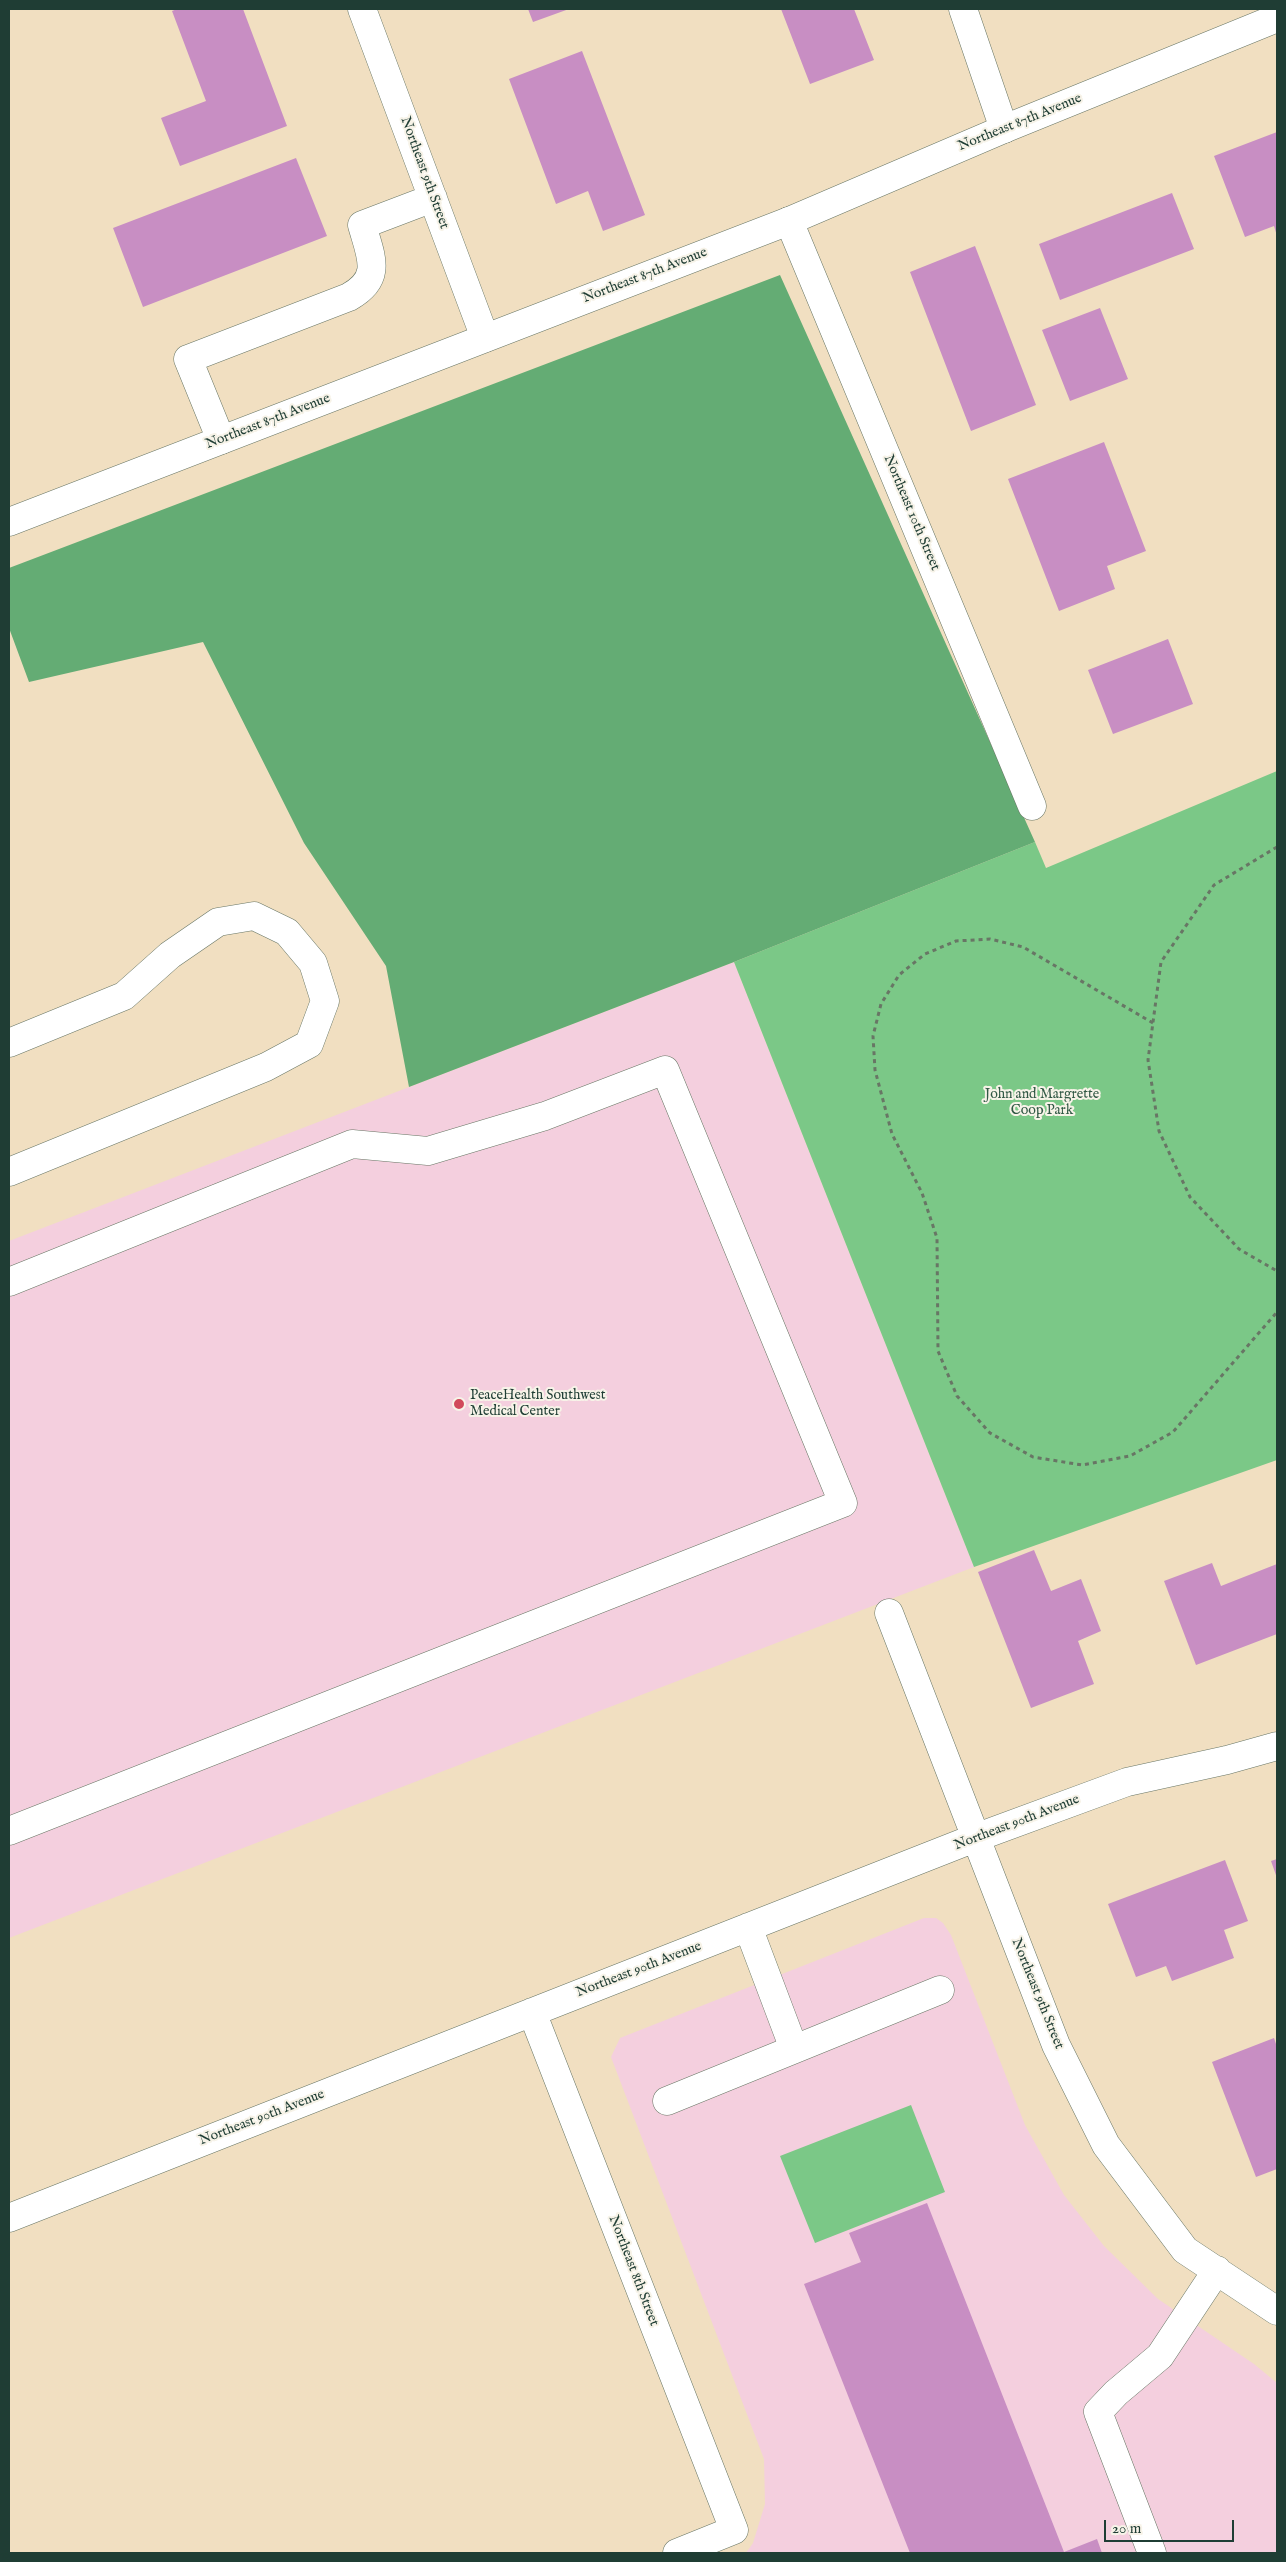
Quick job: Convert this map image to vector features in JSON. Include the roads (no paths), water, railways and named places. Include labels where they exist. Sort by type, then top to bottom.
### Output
[{"type":"street","name":"Northeast 9th Street","points":[[362,9],[485,338]]},
{"type":"street","points":[[963,9],[1004,128]]},
{"type":"street","name":"Northeast 87th Avenue","points":[[9,522],[789,221],[1004,128],[1277,18]]},
{"type":"street","points":[[221,440],[188,359],[348,297],[362,289],[370,279],[372,266],[362,225],[434,198]]},
{"type":"street","name":"Northeast 10th Street","points":[[789,221],[1032,806]]},
{"type":"street","points":[[9,1043],[124,996],[170,955],[218,922],[254,916],[287,932],[313,963],[325,1001],[309,1044],[266,1068],[9,1172]]},
{"type":"street","points":[[9,1282],[352,1144],[428,1151],[545,1116],[664,1070],[843,1503],[9,1831]]},
{"type":"street","name":"Northeast 9th Street","points":[[889,1613],[1056,2045],[1106,2145],[1186,2250],[1277,2311]]},
{"type":"street","name":"Northeast 90th Avenue","points":[[9,2218],[976,1838],[1127,1782],[1227,1760],[1277,1746]]},
{"type":"street","points":[[748,1927],[794,2049]]},
{"type":"street","points":[[667,2101],[940,1990]]},
{"type":"street","name":"Northeast 8th Street","points":[[532,2012],[734,2530],[681,2552]]},
{"type":"street","points":[[1152,2553],[1098,2412],[1116,2393],[1160,2356],[1217,2270]]},
{"type":"place","name":"PeaceHealth Southwest Medical Center","points":[[459,1404]]},
{"type":"park label","name":"John and Margrette Coop Park","points":[[1042,1104]]}]
